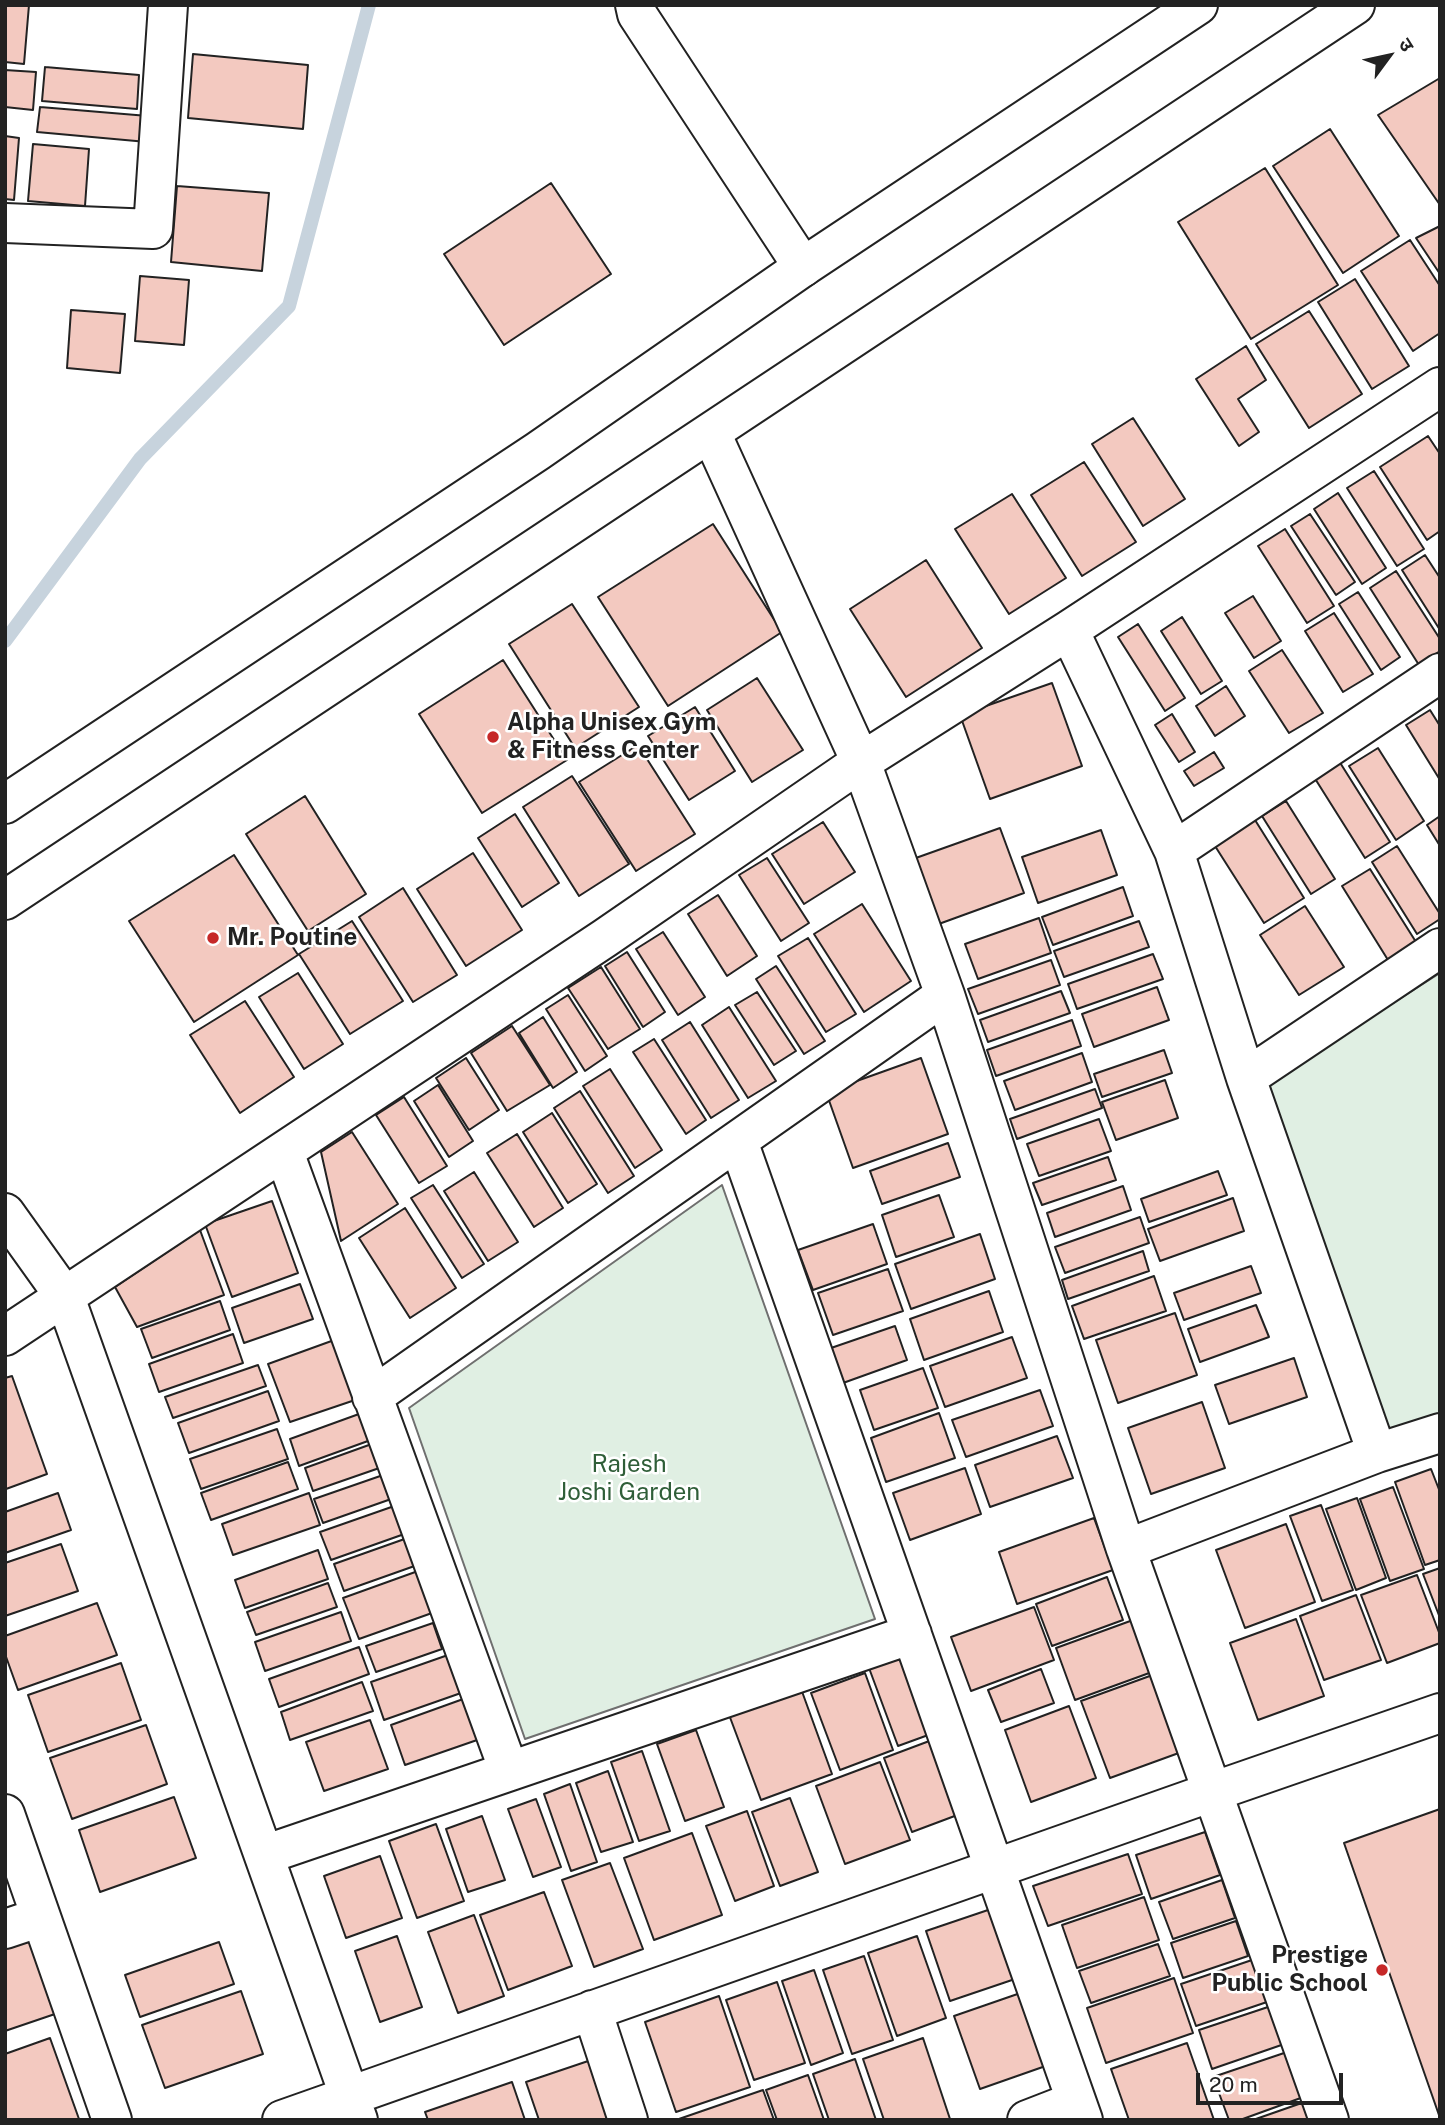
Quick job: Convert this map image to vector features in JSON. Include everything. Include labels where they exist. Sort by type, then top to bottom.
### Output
[{"type":"street","points":[[5,223],[153,229],[168,5]]},
{"type":"street","points":[[635,5],[637,14],[803,267]]},
{"type":"street","points":[[5,804],[538,451],[803,267],[1198,5]]},
{"type":"street","points":[[5,900],[1356,5]]},
{"type":"street","points":[[5,1336],[606,938],[861,762],[1069,630],[1440,387]]},
{"type":"street","points":[[710,433],[861,762],[945,995],[1126,1549],[1329,2120]]},
{"type":"street","points":[[1069,630],[1174,851],[1246,1078],[1377,1453]]},
{"type":"street","points":[[1174,851],[1440,673]]},
{"type":"street","points":[[1246,1078],[1440,948]]},
{"type":"street","points":[[372,1397],[945,995]]},
{"type":"street","points":[[738,1141],[1079,2110],[1027,2120]]},
{"type":"street","points":[[284,1152],[509,1771]]},
{"type":"street","points":[[5,1213],[65,1297],[354,2108]]},
{"type":"street","points":[[1126,1549],[1377,1453],[1440,1433]]},
{"type":"street","points":[[264,1855],[912,1634]]},
{"type":"street","points":[[282,2120],[354,2108],[592,2010],[1440,1713]]},
{"type":"street","points":[[5,1814],[112,2120]]},
{"type":"street","points":[[5,1929],[41,1917]]},
{"type":"street","points":[[592,2010],[628,2120]]},
{"type":"green space","points":[[1440,973],[1440,1419],[1392,1437],[1260,1088]]},
{"type":"green space","name":"Rajesh Joshi Garden","points":[[722,1185],[875,1619],[525,1739],[409,1408]]},
{"type":"building","points":[[5,5],[29,5],[24,64],[5,62]]},
{"type":"building","points":[[193,54],[308,65],[303,129],[188,118]]},
{"type":"building","points":[[45,67],[139,75],[137,109],[42,101]]},
{"type":"building","points":[[5,70],[36,72],[33,110],[5,107]]},
{"type":"building","points":[[1440,78],[1440,205],[1378,115]]},
{"type":"building","points":[[40,107],[148,116],[147,142],[37,132]]},
{"type":"building","points":[[1330,129],[1399,236],[1343,273],[1273,166]]},
{"type":"building","points":[[5,136],[19,138],[14,200],[5,199]]},
{"type":"building","points":[[33,144],[89,149],[85,206],[28,201]]},
{"type":"building","points":[[1265,168],[1338,285],[1251,339],[1178,222]]},
{"type":"building","points":[[551,183],[611,274],[504,345],[444,254]]},
{"type":"building","points":[[177,186],[269,193],[262,271],[171,262]]},
{"type":"building","points":[[1440,226],[1440,274],[1416,238]]},
{"type":"building","points":[[1410,240],[1440,286],[1440,333],[1413,351],[1361,271]]},
{"type":"building","points":[[140,276],[189,280],[184,345],[135,341]]},
{"type":"building","points":[[1355,279],[1409,366],[1372,389],[1318,302]]},
{"type":"building","points":[[71,310],[125,314],[120,373],[67,368]]},
{"type":"building","points":[[1309,311],[1362,394],[1309,428],[1256,344]]},
{"type":"building","points":[[1246,346],[1266,380],[1238,399],[1259,432],[1239,446],[1196,379]]},
{"type":"building","points":[[1133,418],[1185,499],[1143,526],[1092,444]]},
{"type":"building","points":[[1428,436],[1440,454],[1440,531],[1427,540],[1380,467]]},
{"type":"building","points":[[1084,462],[1136,542],[1082,576],[1031,495]]},
{"type":"building","points":[[1374,471],[1424,549],[1397,566],[1347,488]]},
{"type":"building","points":[[1338,493],[1386,568],[1362,584],[1314,509]]},
{"type":"building","points":[[1012,494],[1066,578],[1009,614],[955,529]]},
{"type":"building","points":[[1310,514],[1355,582],[1336,595],[1291,526]]},
{"type":"building","points":[[713,524],[782,632],[668,706],[598,597]]},
{"type":"building","points":[[1285,529],[1334,606],[1307,623],[1258,546]]},
{"type":"building","points":[[1425,555],[1440,578],[1440,630],[1402,570]]},
{"type":"building","points":[[926,560],[982,648],[906,697],[850,609]]},
{"type":"building","points":[[1396,571],[1440,639],[1440,651],[1419,665],[1370,588]]},
{"type":"building","points":[[1358,592],[1400,657],[1381,670],[1339,604]]},
{"type":"building","points":[[1253,596],[1281,641],[1254,658],[1225,613]]},
{"type":"building","points":[[572,604],[639,707],[575,748],[509,644]]},
{"type":"building","points":[[1334,613],[1373,674],[1343,692],[1305,631]]},
{"type":"building","points":[[1182,617],[1222,681],[1201,694],[1161,631]]},
{"type":"building","points":[[1138,624],[1185,698],[1165,711],[1118,637]]},
{"type":"building","points":[[1282,650],[1323,713],[1289,733],[1249,671]]},
{"type":"building","name":"Alpha Unisex Gym & Fitness Center","points":[[503,660],[567,760],[482,813],[419,714]]},
{"type":"building","points":[[757,678],[803,750],[752,782],[707,710]]},
{"type":"building","points":[[1052,683],[1082,766],[990,799],[960,715]]},
{"type":"building","points":[[1226,686],[1245,716],[1215,736],[1196,706]]},
{"type":"building","points":[[695,707],[735,771],[689,800],[648,736]]},
{"type":"building","points":[[1430,710],[1440,726],[1440,780],[1406,725]]},
{"type":"building","points":[[1172,714],[1195,752],[1179,762],[1155,725]]},
{"type":"building","points":[[638,745],[695,834],[636,871],[579,782]]},
{"type":"building","points":[[1378,748],[1424,821],[1396,840],[1349,766]]},
{"type":"building","points":[[1214,752],[1224,768],[1194,786],[1184,771]]},
{"type":"building","points":[[1339,761],[1390,842],[1365,858],[1314,777]]},
{"type":"building","points":[[572,776],[629,864],[579,896],[523,807]]},
{"type":"building","points":[[305,796],[366,894],[308,931],[246,834]]},
{"type":"building","points":[[1286,801],[1335,879],[1311,894],[1262,816]]},
{"type":"building","points":[[515,814],[559,883],[522,907],[478,838]]},
{"type":"building","points":[[1440,816],[1440,846],[1427,825]]},
{"type":"building","points":[[1255,820],[1304,898],[1264,923],[1215,846]]},
{"type":"building","points":[[823,822],[855,872],[804,904],[772,854]]},
{"type":"building","points":[[1000,828],[1024,893],[936,925],[913,859]]},
{"type":"building","points":[[1101,830],[1117,875],[1038,903],[1022,857]]},
{"type":"building","points":[[1397,846],[1440,914],[1440,919],[1417,934],[1372,862]]},
{"type":"building","points":[[473,853],[522,930],[466,966],[417,889]]},
{"type":"building","name":"Mr. Poutine","points":[[234,855],[298,955],[194,1022],[129,921]]},
{"type":"building","points":[[767,858],[809,923],[781,941],[739,875]]},
{"type":"building","points":[[1370,869],[1416,942],[1388,960],[1342,886]]},
{"type":"building","points":[[1123,887],[1133,916],[1053,945],[1042,917]]},
{"type":"building","points":[[403,888],[457,975],[413,1002],[359,917]]},
{"type":"building","points":[[718,895],[757,956],[727,976],[688,914]]},
{"type":"building","points":[[862,904],[911,981],[864,1012],[814,934]]},
{"type":"building","points":[[1305,906],[1344,967],[1299,995],[1260,935]]},
{"type":"building","points":[[1039,918],[1051,953],[978,979],[965,944]]},
{"type":"building","points":[[352,921],[403,1001],[350,1034],[299,954]]},
{"type":"building","points":[[1139,921],[1149,947],[1064,977],[1054,951]]},
{"type":"building","points":[[663,932],[705,997],[678,1015],[636,949]]},
{"type":"building","points":[[808,938],[856,1014],[826,1032],[778,956]]},
{"type":"building","points":[[627,952],[665,1012],[643,1027],[605,966]]},
{"type":"building","points":[[1153,954],[1163,979],[1077,1009],[1068,984]]},
{"type":"building","points":[[1051,960],[1060,985],[978,1014],[968,989]]},
{"type":"building","points":[[776,966],[825,1041],[804,1054],[756,979]]},
{"type":"building","points":[[601,967],[640,1029],[608,1049],[568,988]]},
{"type":"building","points":[[298,973],[343,1044],[304,1069],[259,997]]},
{"type":"building","points":[[1157,987],[1169,1020],[1094,1047],[1082,1014]]},
{"type":"building","points":[[1061,991],[1070,1013],[988,1042],[980,1020]]},
{"type":"building","points":[[757,992],[796,1051],[774,1065],[735,1005]]},
{"type":"building","points":[[568,995],[607,1056],[585,1071],[546,1009]]},
{"type":"building","points":[[245,1001],[294,1077],[240,1113],[190,1035]]},
{"type":"building","points":[[729,1007],[776,1081],[748,1098],[702,1025]]},
{"type":"building","points":[[543,1017],[577,1072],[553,1088],[519,1033]]},
{"type":"building","points":[[1072,1020],[1081,1046],[996,1076],[987,1050]]},
{"type":"building","points":[[690,1022],[739,1100],[711,1118],[662,1040]]},
{"type":"building","points":[[512,1026],[550,1085],[507,1111],[471,1053]]},
{"type":"building","points":[[654,1039],[706,1120],[686,1134],[633,1052]]},
{"type":"building","points":[[1164,1050],[1172,1073],[1102,1097],[1094,1074]]},
{"type":"building","points":[[1082,1053],[1092,1082],[1015,1110],[1004,1081]]},
{"type":"building","points":[[466,1058],[499,1110],[469,1130],[436,1078]]},
{"type":"building","points":[[921,1058],[948,1134],[853,1168],[826,1092]]},
{"type":"building","points":[[610,1069],[662,1150],[635,1168],[583,1086]]},
{"type":"building","points":[[1165,1080],[1178,1118],[1116,1140],[1102,1102]]},
{"type":"building","points":[[438,1085],[473,1141],[449,1157],[414,1101]]},
{"type":"building","points":[[1095,1089],[1102,1108],[1017,1139],[1010,1119]]},
{"type":"building","points":[[580,1091],[634,1176],[608,1193],[554,1108]]},
{"type":"building","points":[[404,1097],[447,1166],[419,1183],[376,1115]]},
{"type":"building","points":[[552,1113],[597,1184],[568,1203],[523,1132]]},
{"type":"building","points":[[1099,1119],[1111,1151],[1039,1176],[1027,1144]]},
{"type":"building","points":[[352,1132],[398,1204],[341,1241],[321,1152]]},
{"type":"building","points":[[517,1134],[563,1208],[534,1227],[487,1153]]},
{"type":"building","points":[[948,1143],[960,1177],[882,1204],[870,1171]]},
{"type":"building","points":[[1108,1157],[1116,1180],[1042,1205],[1033,1183]]},
{"type":"building","points":[[1218,1171],[1227,1195],[1149,1222],[1141,1199]]},
{"type":"building","points":[[474,1172],[518,1242],[488,1261],[444,1191]]},
{"type":"building","points":[[433,1185],[484,1264],[462,1278],[411,1198]]},
{"type":"building","points":[[1123,1186],[1131,1210],[1055,1237],[1047,1213]]},
{"type":"building","points":[[939,1195],[954,1237],[896,1257],[882,1215]]},
{"type":"building","points":[[1233,1198],[1244,1231],[1160,1261],[1148,1229]]},
{"type":"building","points":[[272,1201],[298,1273],[232,1297],[205,1224]]},
{"type":"building","points":[[405,1208],[456,1288],[410,1318],[359,1238]]},
{"type":"building","points":[[1140,1217],[1149,1243],[1065,1273],[1055,1247]]},
{"type":"building","points":[[873,1224],[887,1264],[813,1290],[798,1250]]},
{"type":"building","points":[[200,1230],[224,1295],[137,1327],[115,1287]]},
{"type":"building","points":[[980,1234],[995,1279],[911,1309],[895,1264]]},
{"type":"building","points":[[1143,1251],[1149,1271],[1068,1299],[1062,1280]]},
{"type":"building","points":[[1251,1266],[1261,1293],[1184,1320],[1174,1293]]},
{"type":"building","points":[[888,1269],[903,1311],[833,1335],[818,1293]]},
{"type":"building","points":[[1154,1276],[1166,1311],[1084,1339],[1072,1306]]},
{"type":"building","points":[[300,1284],[313,1319],[244,1343],[232,1308]]},
{"type":"building","points":[[989,1291],[1003,1332],[924,1360],[910,1319]]},
{"type":"building","points":[[220,1301],[230,1330],[152,1358],[141,1329]]},
{"type":"building","points":[[1256,1305],[1269,1337],[1200,1362],[1188,1329]]},
{"type":"building","points":[[1175,1313],[1197,1375],[1118,1403],[1096,1340]]},
{"type":"building","points":[[895,1326],[907,1360],[843,1383],[831,1348]]},
{"type":"building","points":[[233,1334],[243,1363],[159,1392],[149,1364]]},
{"type":"building","points":[[1012,1337],[1027,1378],[945,1407],[930,1366]]},
{"type":"building","points":[[337,1339],[358,1399],[290,1422],[268,1364]]},
{"type":"building","points":[[1294,1358],[1307,1397],[1229,1424],[1215,1385]]},
{"type":"building","points":[[258,1365],[266,1386],[173,1418],[165,1397]]},
{"type":"building","points":[[923,1368],[938,1408],[874,1430],[860,1390]]},
{"type":"building","points":[[12,1376],[47,1474],[6,1489],[5,1378]]},
{"type":"building","points":[[1040,1390],[1053,1426],[966,1457],[952,1420]]},
{"type":"building","points":[[268,1391],[279,1421],[189,1453],[178,1423]]},
{"type":"building","points":[[1202,1402],[1225,1468],[1151,1494],[1128,1428]]},
{"type":"building","points":[[370,1410],[379,1437],[299,1466],[290,1439]]},
{"type":"building","points":[[939,1413],[955,1458],[886,1482],[871,1438]]},
{"type":"building","points":[[277,1429],[288,1459],[201,1489],[190,1459]]},
{"type":"building","points":[[1057,1436],[1073,1478],[990,1507],[975,1465]]},
{"type":"building","points":[[380,1441],[388,1465],[313,1491],[305,1468]]},
{"type":"building","points":[[288,1462],[298,1489],[211,1520],[201,1493]]},
{"type":"building","points":[[965,1468],[981,1514],[910,1540],[893,1493]]},
{"type":"building","points":[[1431,1469],[1440,1492],[1440,1560],[1425,1565],[1395,1482]]},
{"type":"building","points":[[386,1474],[394,1498],[323,1523],[314,1499]]},
{"type":"building","points":[[1393,1487],[1424,1569],[1390,1581],[1360,1499]]},
{"type":"building","points":[[58,1493],[71,1530],[5,1553],[5,1512]]},
{"type":"building","points":[[309,1493],[320,1525],[233,1555],[222,1524]]},
{"type":"building","points":[[1357,1498],[1386,1578],[1356,1590],[1326,1509]]},
{"type":"building","points":[[400,1504],[410,1532],[331,1560],[320,1532]]},
{"type":"building","points":[[1321,1505],[1353,1590],[1322,1601],[1290,1516]]},
{"type":"building","points":[[1094,1518],[1113,1570],[1017,1604],[999,1552]]},
{"type":"building","points":[[1286,1524],[1315,1602],[1245,1628],[1216,1550]]},
{"type":"building","points":[[413,1536],[423,1563],[344,1591],[334,1564]]},
{"type":"building","points":[[61,1544],[78,1591],[5,1616],[5,1563]]},
{"type":"building","points":[[318,1550],[328,1579],[245,1608],[235,1580]]},
{"type":"building","points":[[1440,1568],[1440,1618],[1423,1574]]},
{"type":"building","points":[[418,1571],[432,1613],[359,1639],[343,1598]]},
{"type":"building","points":[[1417,1575],[1440,1635],[1440,1643],[1387,1663],[1361,1595]]},
{"type":"building","points":[[1107,1577],[1123,1620],[1052,1646],[1036,1604]]},
{"type":"building","points":[[328,1583],[337,1607],[256,1635],[247,1612]]},
{"type":"building","points":[[1356,1595],[1381,1660],[1324,1680],[1300,1616]]},
{"type":"building","points":[[97,1603],[117,1655],[18,1690],[5,1654],[5,1636]]},
{"type":"building","points":[[1034,1607],[1054,1660],[971,1691],[951,1637]]},
{"type":"building","points":[[341,1612],[351,1641],[265,1671],[255,1642]]},
{"type":"building","points":[[1296,1619],[1324,1696],[1258,1720],[1230,1643]]},
{"type":"building","points":[[1133,1620],[1152,1672],[1075,1700],[1056,1648]]},
{"type":"building","points":[[433,1623],[442,1649],[376,1672],[366,1646]]},
{"type":"building","points":[[359,1647],[369,1674],[279,1707],[269,1679]]},
{"type":"building","points":[[913,1652],[942,1730],[898,1746],[869,1668]]},
{"type":"building","points":[[448,1655],[461,1693],[384,1720],[371,1682]]},
{"type":"building","points":[[121,1663],[141,1720],[48,1752],[28,1695]]},
{"type":"building","points":[[1041,1669],[1054,1703],[1001,1722],[988,1690]]},
{"type":"building","points":[[865,1673],[893,1750],[840,1770],[811,1693]]},
{"type":"building","points":[[1158,1673],[1187,1750],[1110,1778],[1081,1701]]},
{"type":"building","points":[[362,1682],[373,1711],[290,1740],[281,1712]]},
{"type":"building","points":[[800,1686],[832,1774],[761,1800],[728,1712]]},
{"type":"building","points":[[466,1698],[480,1739],[405,1765],[391,1725]]},
{"type":"building","points":[[1069,1706],[1096,1778],[1031,1802],[1005,1730]]},
{"type":"building","points":[[370,1720],[388,1769],[324,1791],[306,1742]]},
{"type":"building","points":[[146,1725],[167,1784],[72,1819],[50,1758]]},
{"type":"building","points":[[696,1730],[724,1807],[685,1821],[657,1744]]},
{"type":"building","points":[[940,1737],[968,1811],[912,1832],[884,1758]]},
{"type":"building","points":[[642,1751],[670,1831],[639,1841],[611,1762]]},
{"type":"building","points":[[880,1762],[910,1840],[845,1864],[816,1786]]},
{"type":"building","points":[[608,1771],[633,1842],[601,1852],[576,1783]]},
{"type":"building","points":[[570,1784],[597,1862],[571,1871],[544,1794]]},
{"type":"building","points":[[174,1797],[196,1858],[100,1892],[79,1830]]},
{"type":"building","points":[[790,1798],[818,1872],[780,1886],[752,1812]]},
{"type":"building","points":[[536,1799],[561,1867],[533,1877],[508,1809]]},
{"type":"building","points":[[1440,1809],[1440,2118],[1344,1843]]},
{"type":"building","points":[[747,1811],[774,1886],[735,1901],[706,1826]]},
{"type":"building","points":[[482,1816],[505,1880],[468,1892],[446,1829]]},
{"type":"building","points":[[436,1824],[464,1901],[417,1918],[389,1841]]},
{"type":"building","points":[[1205,1832],[1220,1875],[1151,1899],[1136,1855]]},
{"type":"building","points":[[692,1833],[722,1915],[654,1940],[624,1858]]},
{"type":"building","points":[[1128,1854],[1142,1894],[1048,1926],[1033,1886]]},
{"type":"building","points":[[380,1856],[402,1918],[346,1938],[324,1876]]},
{"type":"building","points":[[610,1863],[643,1949],[594,1967],[562,1880]]},
{"type":"building","points":[[1222,1880],[1235,1918],[1173,1939],[1159,1902]]},
{"type":"building","points":[[544,1892],[572,1966],[508,1990],[480,1915]]},
{"type":"building","points":[[1144,1897],[1159,1940],[1077,1968],[1062,1925]]},
{"type":"building","points":[[991,1909],[1015,1979],[950,2001],[926,1931]]},
{"type":"building","points":[[474,1915],[504,1996],[458,2013],[428,1932]]},
{"type":"building","points":[[1236,1921],[1248,1956],[1183,1978],[1171,1943]]},
{"type":"building","points":[[27,1935],[55,2014],[5,2031],[5,1943]]},
{"type":"building","points":[[397,1936],[422,2007],[380,2022],[355,1951]]},
{"type":"building","points":[[917,1936],[946,2018],[897,2036],[868,1953]]},
{"type":"building","points":[[219,1942],[234,1984],[140,2017],[125,1975]]},
{"type":"building","points":[[1158,1944],[1170,1976],[1091,2003],[1079,1971]]},
{"type":"building","points":[[864,1956],[893,2040],[852,2054],[823,1970]]},
{"type":"building","points":[[1252,1960],[1267,2002],[1196,2026],[1181,1984]]},
{"type":"building","points":[[814,1970],[843,2053],[811,2065],[782,1981]]},
{"type":"building","points":[[1174,1978],[1193,2033],[1106,2063],[1087,2008]]},
{"type":"building","points":[[777,1982],[805,2063],[754,2080],[726,2000]]},
{"type":"building","points":[[1032,1989],[1057,2062],[980,2089],[954,2016]]},
{"type":"building","points":[[241,1991],[263,2054],[165,2088],[142,2025]]},
{"type":"building","points":[[719,1996],[750,2087],[676,2112],[645,2022]]},
{"type":"building","points":[[1280,2003],[1293,2041],[1212,2069],[1199,2030]]},
{"type":"building","points":[[50,2038],[79,2119],[6,2120],[5,2054]]},
{"type":"building","points":[[923,2038],[950,2119],[884,2120],[863,2059]]},
{"type":"building","points":[[1187,2043],[1214,2120],[1129,2120],[1111,2069]]},
{"type":"building","points":[[1293,2050],[1309,2095],[1240,2120],[1229,2120],[1213,2077]]},
{"type":"building","points":[[603,2056],[625,2120],[539,2120],[526,2082]]},
{"type":"building","points":[[855,2059],[876,2120],[829,2120],[813,2074]]},
{"type":"building","points":[[808,2075],[824,2120],[777,2120],[766,2090]]},
{"type":"building","points":[[512,2082],[525,2120],[428,2120],[425,2112]]},
{"type":"building","points":[[763,2090],[774,2120],[676,2120]]},
{"type":"building","points":[[1316,2098],[1324,2120],[1253,2120]]},
{"type":"waterway","points":[[5,641],[140,459],[289,306],[369,5]]},
{"type":"place","name":"Alpha Unisex Gym & Fitness Center","points":[[493,737]]},
{"type":"place","name":"Mr. Poutine","points":[[213,938]]},
{"type":"place","name":"Prestige Public School","points":[[1382,1970]]}]
